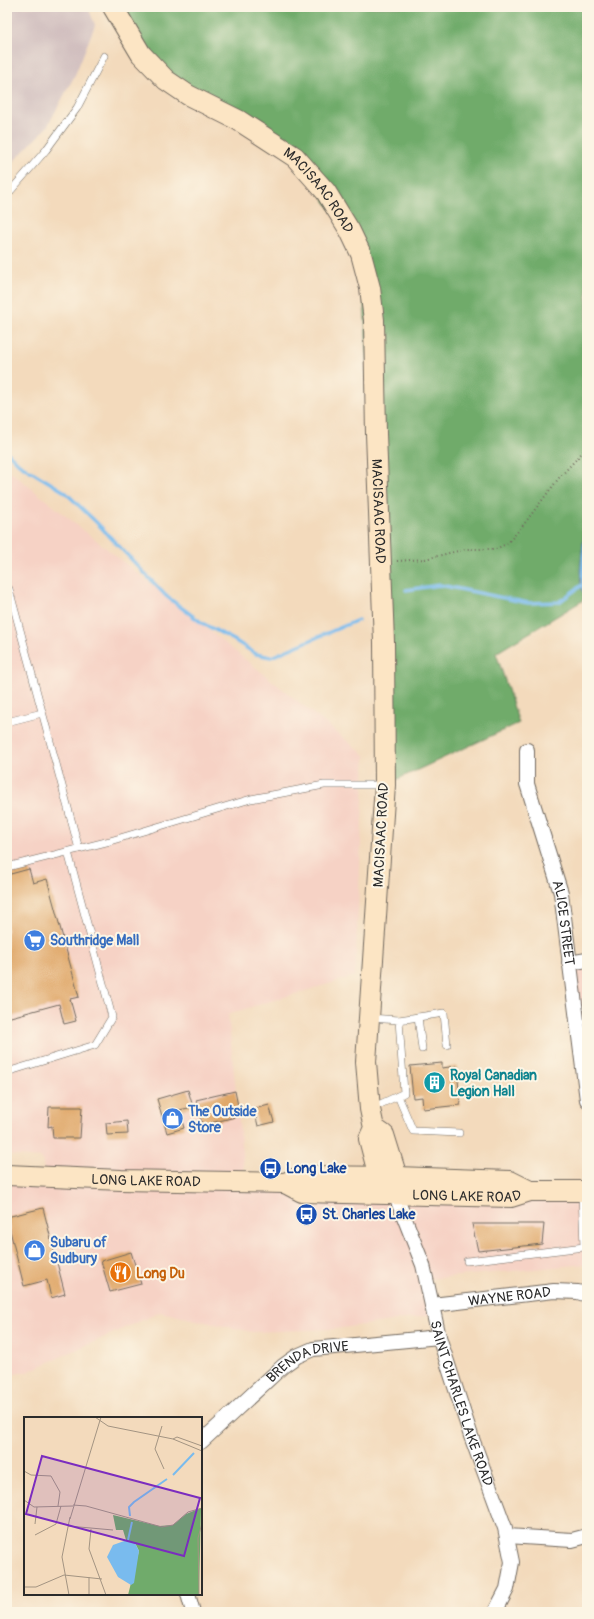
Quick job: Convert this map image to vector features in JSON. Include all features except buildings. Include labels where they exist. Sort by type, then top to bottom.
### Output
[{"type":"street","name":"MACISAAC ROAD","points":[[113,7],[142,54],[166,80],[188,95],[238,120],[295,157],[326,192],[350,231],[360,254],[370,288],[374,320],[375,407],[384,642],[385,785],[366,1062],[372,1119]]},
{"type":"street","name":"ALICE STREET","points":[[527,750],[527,784],[561,893],[587,1100]]},
{"type":"street","points":[[569,962],[587,960]]},
{"type":"street","points":[[372,1119],[384,1135],[390,1183]]},
{"type":"street","name":"LONG LAKE ROAD","points":[[7,1175],[121,1180],[285,1183],[302,1192],[390,1183],[510,1181],[530,1191],[584,1191]]},
{"type":"street","name":"SAINT CHARLES LAKE ROAD","points":[[390,1183],[423,1265],[439,1337],[507,1536],[512,1562],[507,1588],[495,1612]]},
{"type":"street","name":"WAYNE ROAD","points":[[432,1305],[554,1291],[578,1292],[587,1295]]},
{"type":"street","name":"BRENDA DRIVE","points":[[202,1441],[283,1366],[297,1356],[313,1349],[439,1337]]},
{"type":"street","points":[[507,1536],[572,1540],[587,1536]]},
{"type":"street","points":[[188,1595],[193,1612]]},
{"type":"lane","points":[[7,195],[46,150],[77,108],[104,56]]},
{"type":"lane","points":[[7,589],[9,589],[79,849]]},
{"type":"lane","points":[[7,722],[42,713]]},
{"type":"lane","points":[[7,868],[110,841],[251,799],[324,785],[385,785]]},
{"type":"lane","points":[[7,1072],[95,1045],[112,1017],[68,852]]},
{"type":"lane","points":[[370,1018],[399,1020],[444,1013],[447,1044]]},
{"type":"lane","points":[[418,1017],[422,1049]]},
{"type":"lane","points":[[372,1119],[398,1096],[404,1093],[399,1020]]},
{"type":"lane","points":[[398,1096],[412,1131],[459,1133]]},
{"type":"lane","points":[[467,1261],[584,1247],[584,1191]]},
{"type":"path","points":[[381,562],[425,559],[466,549],[496,549],[508,543],[559,478],[587,449]]},
{"type":"shaded area","points":[[7,7],[88,7],[95,25],[75,75],[47,127],[7,168]]},
{"type":"shaded area","points":[[7,469],[365,755],[355,976],[228,1014],[245,1182],[587,1191],[587,1264],[426,1279],[433,1315],[335,1329],[252,1332],[160,1312],[27,1372],[7,1375],[7,1175],[45,1177],[42,1158],[7,1155]]},
{"type":"shaded area","points":[[587,960],[587,1099],[569,963]]},
{"type":"green space","points":[[113,7],[587,7],[587,524],[581,567],[581,584],[583,593],[587,598],[496,653],[519,723],[385,785],[384,642],[361,254],[295,157],[188,95]]},
{"type":"water","points":[[587,524],[587,598],[582,590],[581,567]]},
{"type":"waterway","points":[[7,452],[19,464],[65,492],[97,523],[166,596],[202,623],[256,654],[271,657],[358,620]]},
{"type":"waterway","points":[[406,590],[440,585],[528,603],[559,602],[582,585]]},
{"type":"place","name":"Southridge Mall","points":[[35,940]]},
{"type":"place","name":"Royal Canadian Legion Hall","points":[[435,1083]]},
{"type":"place","name":"The Outside Store","points":[[173,1119]]},
{"type":"place","name":"Long Lake","points":[[270,1168]]},
{"type":"place","name":"St. Charles Lake","points":[[306,1214]]},
{"type":"place","name":"Subaru of Sudbury","points":[[34,1250]]},
{"type":"place","name":"Long Du","points":[[121,1273]]}]
